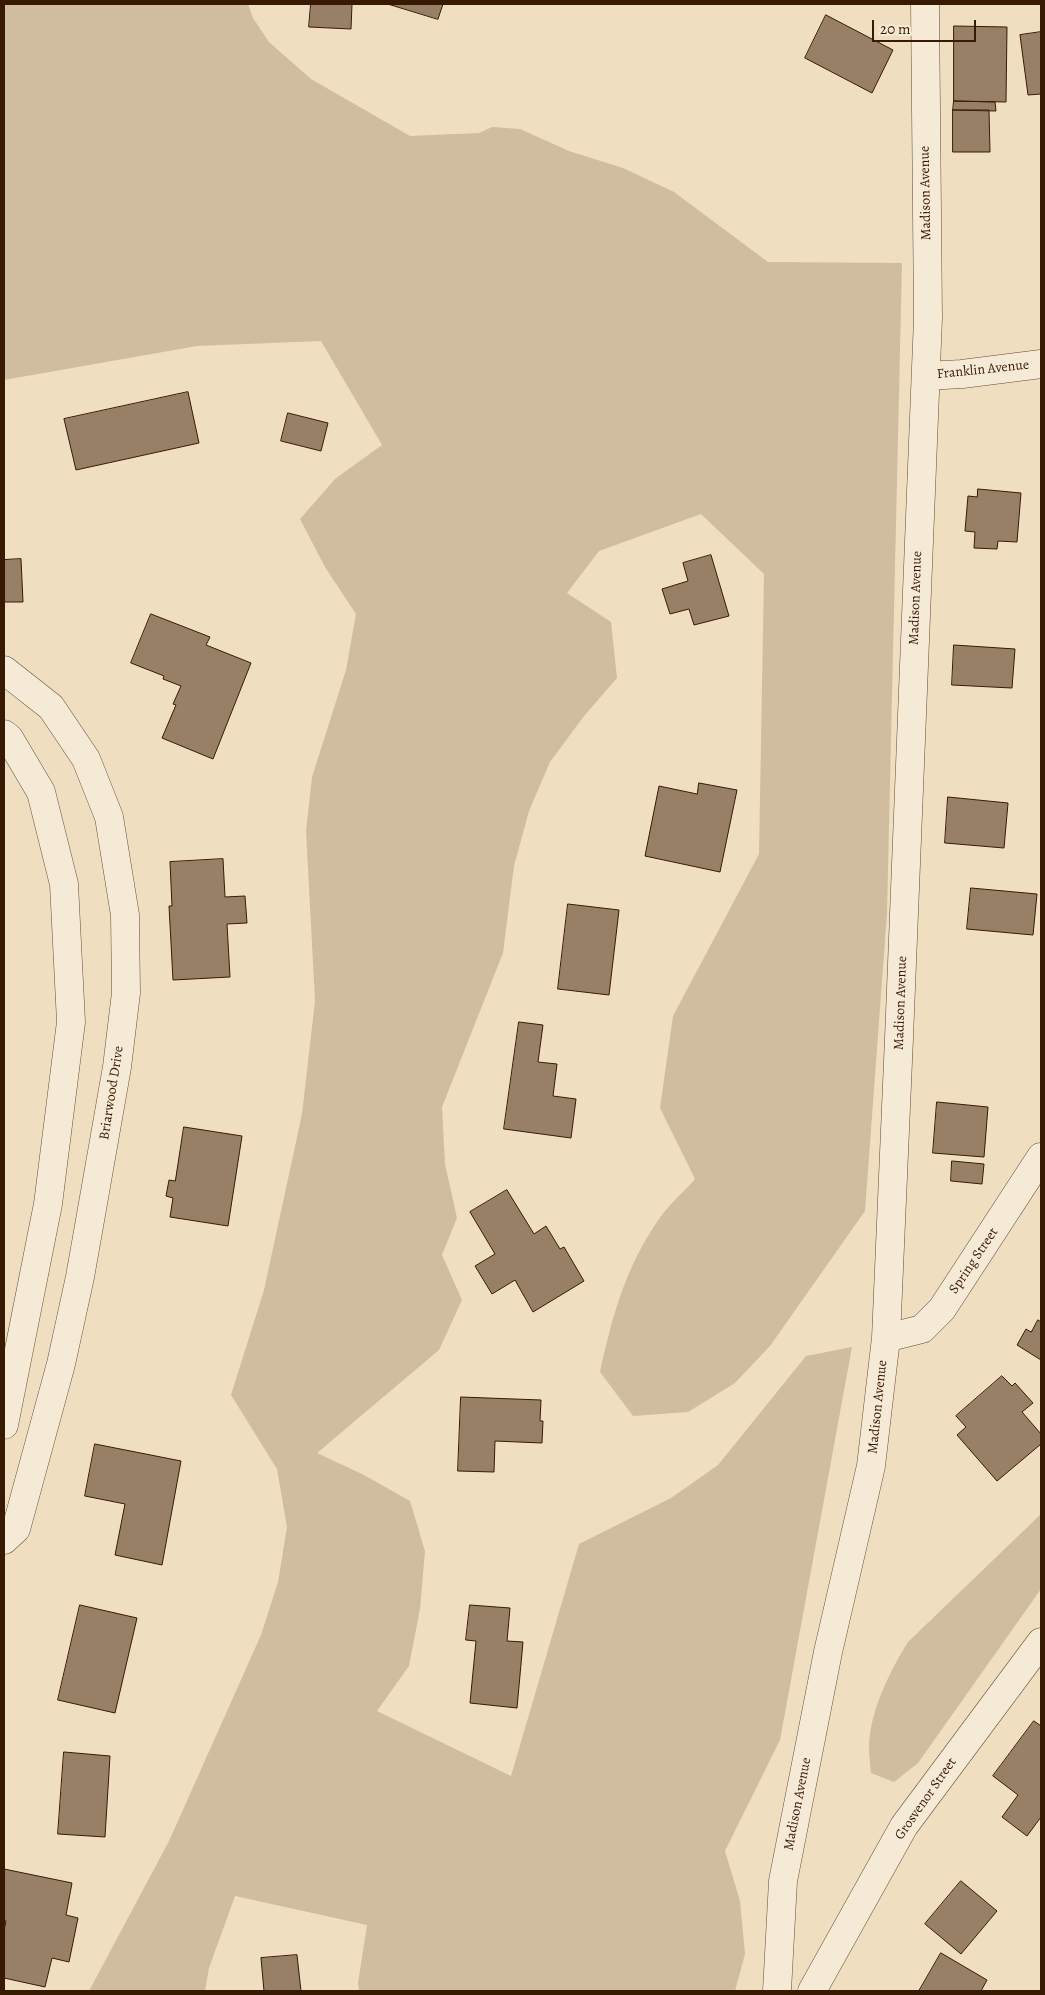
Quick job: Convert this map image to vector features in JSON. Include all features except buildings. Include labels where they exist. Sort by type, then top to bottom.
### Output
[{"type":"street","name":"Madison Avenue","points":[[777,1991],[783,1881],[828,1652],[871,1466],[886,1338],[928,318],[925,4]]},
{"type":"street","name":"Franklin Avenue","points":[[926,376],[962,374],[1041,364]]},
{"type":"street","name":"Briarwood Drive","points":[[4,670],[51,707],[86,759],[108,817],[124,915],[126,993],[117,1067],[82,1268],[61,1364],[16,1529],[4,1540]]},
{"type":"street","points":[[4,734],[9,738],[41,792],[62,878],[71,1022],[48,1204],[4,1426]]},
{"type":"street","name":"Spring Street","points":[[886,1338],[922,1329],[942,1309],[1041,1156]]},
{"type":"street","name":"Grosvenor Street","points":[[812,1991],[904,1826],[1041,1642]]},
{"type":"shaded area","points":[[4,4],[248,4],[253,18],[269,42],[311,79],[410,136],[479,133],[492,127],[520,129],[569,151],[623,168],[674,192],[768,262],[902,263],[887,913],[865,1211],[770,1346],[735,1383],[688,1412],[633,1416],[600,1372],[609,1332],[621,1294],[636,1258],[661,1216],[695,1179],[660,1108],[673,1016],[759,854],[764,574],[701,514],[599,551],[567,593],[611,622],[617,678],[584,716],[550,762],[529,811],[514,866],[503,953],[442,1107],[445,1164],[457,1218],[442,1255],[462,1300],[439,1350],[317,1453],[364,1475],[410,1501],[425,1551],[420,1609],[409,1666],[377,1711],[511,1776],[579,1544],[671,1498],[718,1465],[806,1356],[852,1347],[780,1740],[725,1851],[740,1901],[745,1954],[735,1991],[359,1991],[358,1983],[367,1925],[235,1896],[209,1968],[205,1991],[89,1991],[169,1841],[261,1635],[278,1582],[287,1527],[277,1469],[231,1395],[264,1290],[302,1114],[315,1001],[306,831],[312,777],[346,670],[356,614],[325,567],[300,519],[335,479],[382,445],[321,341],[197,346],[4,380]]},
{"type":"shaded area","points":[[1041,1514],[1041,1589],[918,1763],[894,1782],[871,1773],[869,1746],[873,1719],[888,1678],[908,1642]]}]
